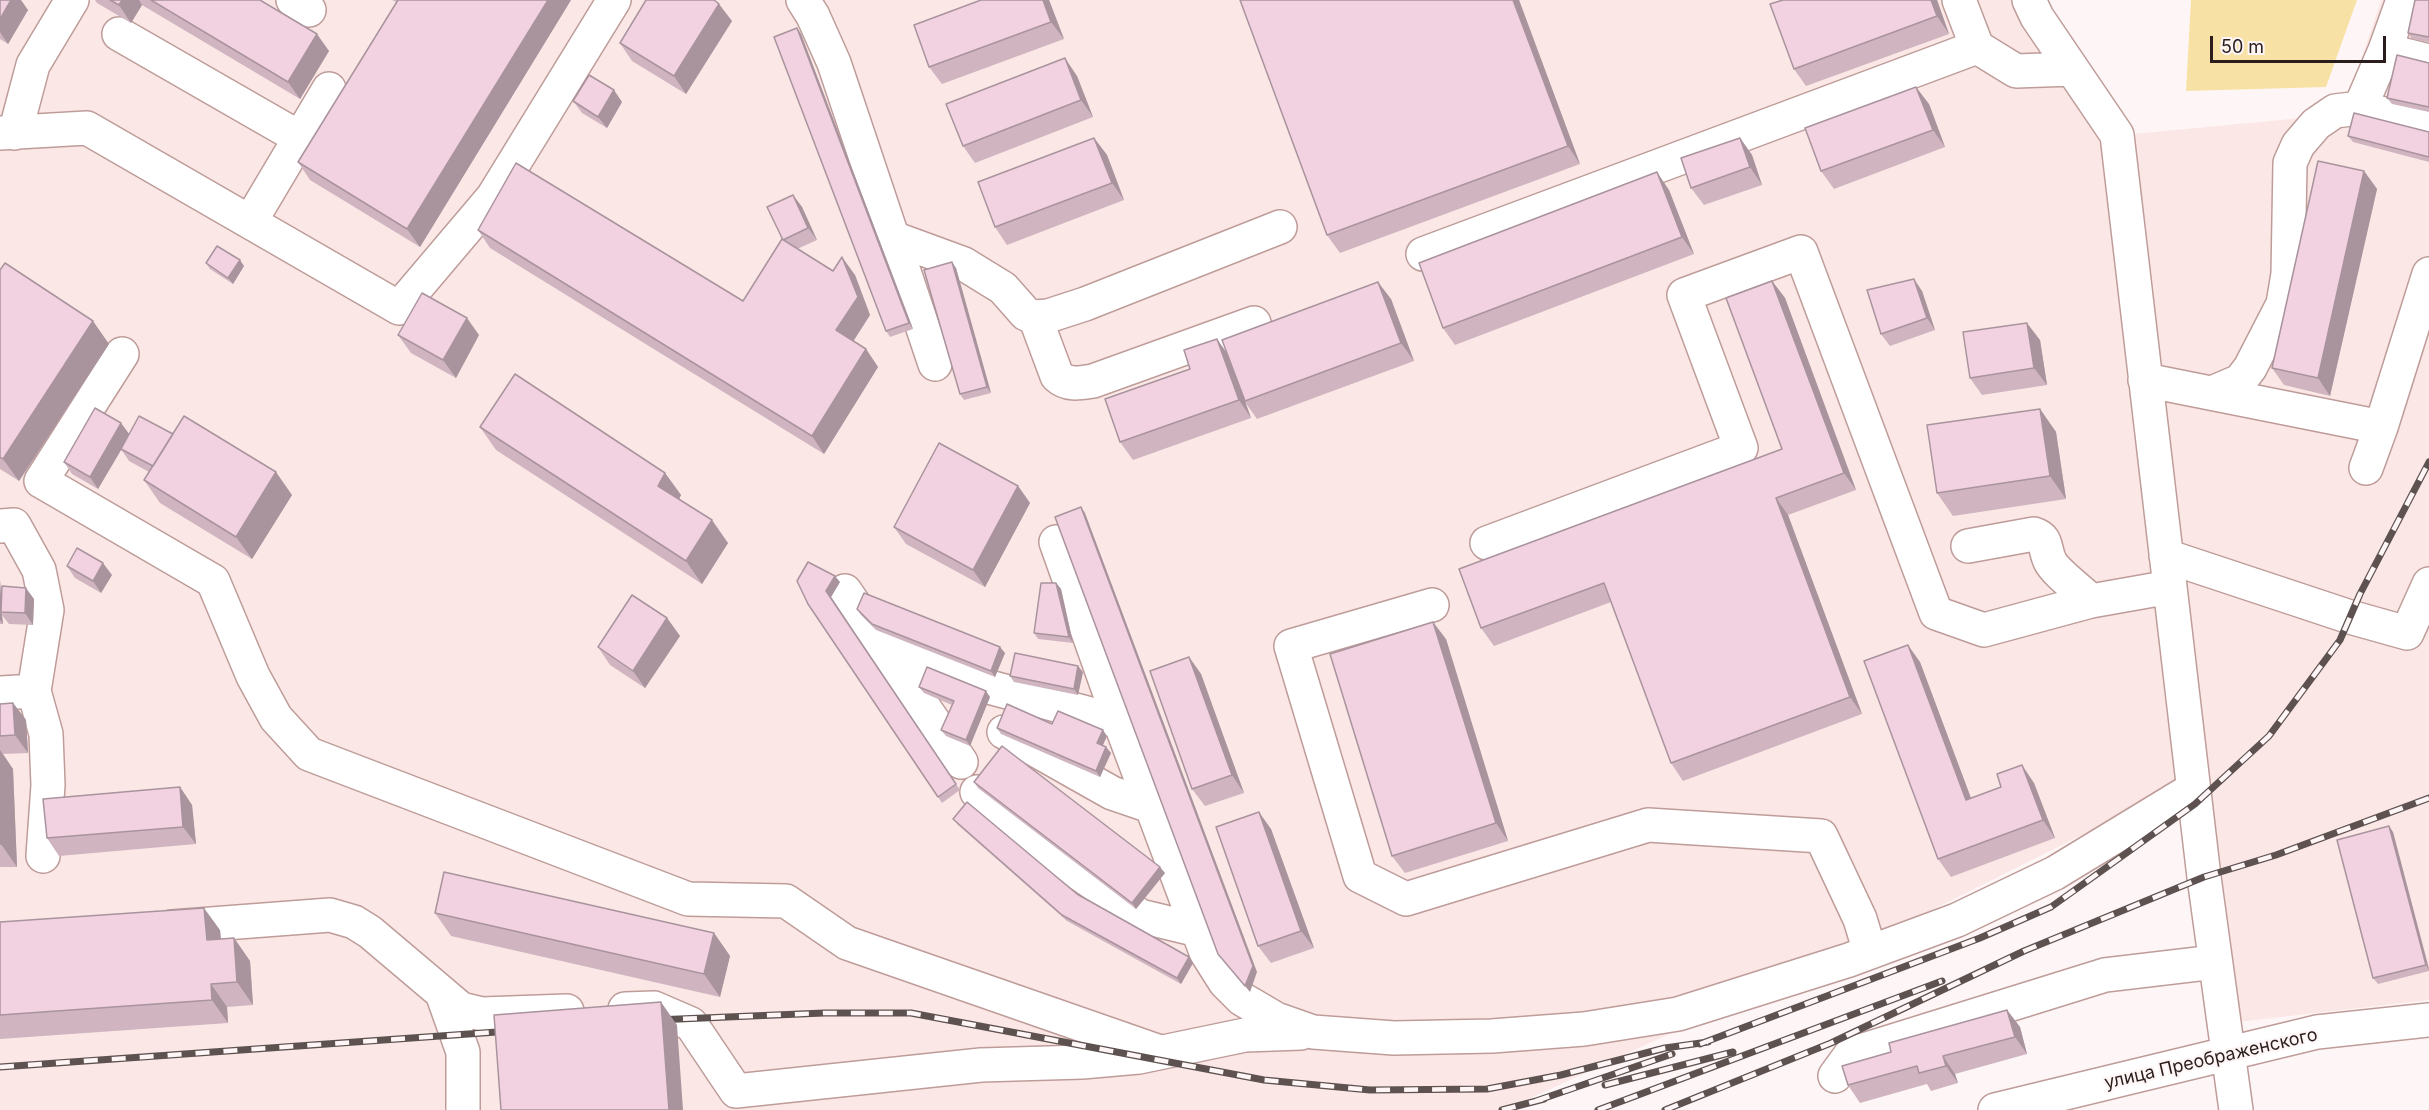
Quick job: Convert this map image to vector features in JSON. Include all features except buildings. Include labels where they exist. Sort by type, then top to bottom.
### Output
[{"type":"street","points":[[72,0],[33,65],[8,133],[87,128],[399,308],[493,197],[614,0]]},
{"type":"street","points":[[803,0],[813,16],[834,63],[935,364]]},
{"type":"street","points":[[1959,0],[1977,47],[2016,71],[2072,69]]},
{"type":"street","points":[[2029,0],[2037,17],[2116,135],[2193,789],[2235,1110]]},
{"type":"street","points":[[2360,108],[2403,0]]},
{"type":"street","points":[[119,34],[300,138]]},
{"type":"street","points":[[1423,254],[1977,47]]},
{"type":"street","points":[[2385,50],[2429,61]]},
{"type":"street","points":[[250,222],[329,89]]},
{"type":"street","points":[[2212,393],[2240,381],[2250,368],[2283,304],[2288,274],[2290,163],[2298,145],[2316,124],[2335,111],[2360,108],[2429,125]]},
{"type":"street","points":[[893,238],[964,264],[1003,288],[1026,314],[1035,317],[1048,316],[1084,304],[1280,227]]},
{"type":"street","points":[[1487,543],[1741,448],[1684,295],[1801,252],[1936,613],[1984,630],[2091,601],[2168,572],[2418,633],[2429,585]]},
{"type":"street","points":[[2366,468],[2429,274]]},
{"type":"street","points":[[1035,317],[1057,376],[1064,382],[1078,384],[1093,381],[1254,323]]},
{"type":"street","points":[[122,354],[41,481],[213,581],[259,686],[276,718],[309,753],[688,899],[786,901],[847,943],[1160,1052]]},
{"type":"street","points":[[2145,380],[2381,427]]},
{"type":"street","points":[[0,526],[14,525],[39,570],[47,610],[34,691],[46,734],[48,785],[43,856]]},
{"type":"street","points":[[1968,546],[2034,534],[2040,536],[2045,540],[2050,562],[2091,601]]},
{"type":"street","points":[[1056,542],[1202,941],[1226,982],[1242,999],[1276,1019],[1313,1032]]},
{"type":"street","points":[[845,591],[961,762]]},
{"type":"street","points":[[1432,605],[1291,646],[1360,876],[1406,899],[1648,825],[1821,836],[1860,919],[1870,952]]},
{"type":"street","points":[[886,652],[920,658],[988,687],[1120,722]]},
{"type":"street","points":[[0,693],[34,691]]},
{"type":"street","points":[[1004,732],[1112,793],[1153,807]]},
{"type":"street","points":[[141,929],[330,915],[354,922],[370,932],[461,1009],[482,1014],[654,1008],[691,1024],[735,1101],[969,1066],[1082,1062],[1139,1057],[1245,1035],[1313,1032],[1394,1038],[1492,1036],[1584,1029],[1678,1014],[1870,952],[1957,920],[2055,873],[2193,789]]},
{"type":"street","points":[[977,792],[1080,874],[1140,916],[1202,941]]},
{"type":"street","points":[[1835,1076],[1851,1054],[2105,975],[2215,962]]},
{"type":"street","points":[[443,996],[463,1052],[463,1110]]},
{"type":"street","name":"улица Преображенского","points":[[1995,1110],[2318,1032],[2429,1020]]},
{"type":"shaded area","points":[[0,0],[2013,0],[2102,139],[2178,787],[1866,943],[1505,1110],[0,1110]]},
{"type":"shaded area","points":[[2191,0],[2357,0],[2326,87],[2186,91]]},
{"type":"shaded area","points":[[2381,0],[2429,0],[2429,1000],[2238,1022],[2133,134],[2343,114]]},
{"type":"railway","points":[[1700,1044],[1980,938],[2051,907],[2195,804],[2269,736],[2340,640],[2360,594],[2429,462]]},
{"type":"railway","points":[[1665,1110],[1831,1043],[2024,951],[2204,877],[2276,855],[2429,798]]},
{"type":"railway","points":[[1598,1110],[1942,981]]},
{"type":"railway","points":[[655,1020],[824,1013],[911,1013],[1264,1080],[1370,1090],[1487,1089],[1561,1075],[1665,1048],[1708,1042]]},
{"type":"railway","points":[[0,1067],[511,1031]]},
{"type":"railway","points":[[1605,1085],[1733,1052]]},
{"type":"railway","points":[[1536,1101],[1672,1054]]},
{"type":"railway","points":[[1502,1110],[1544,1099]]}]
